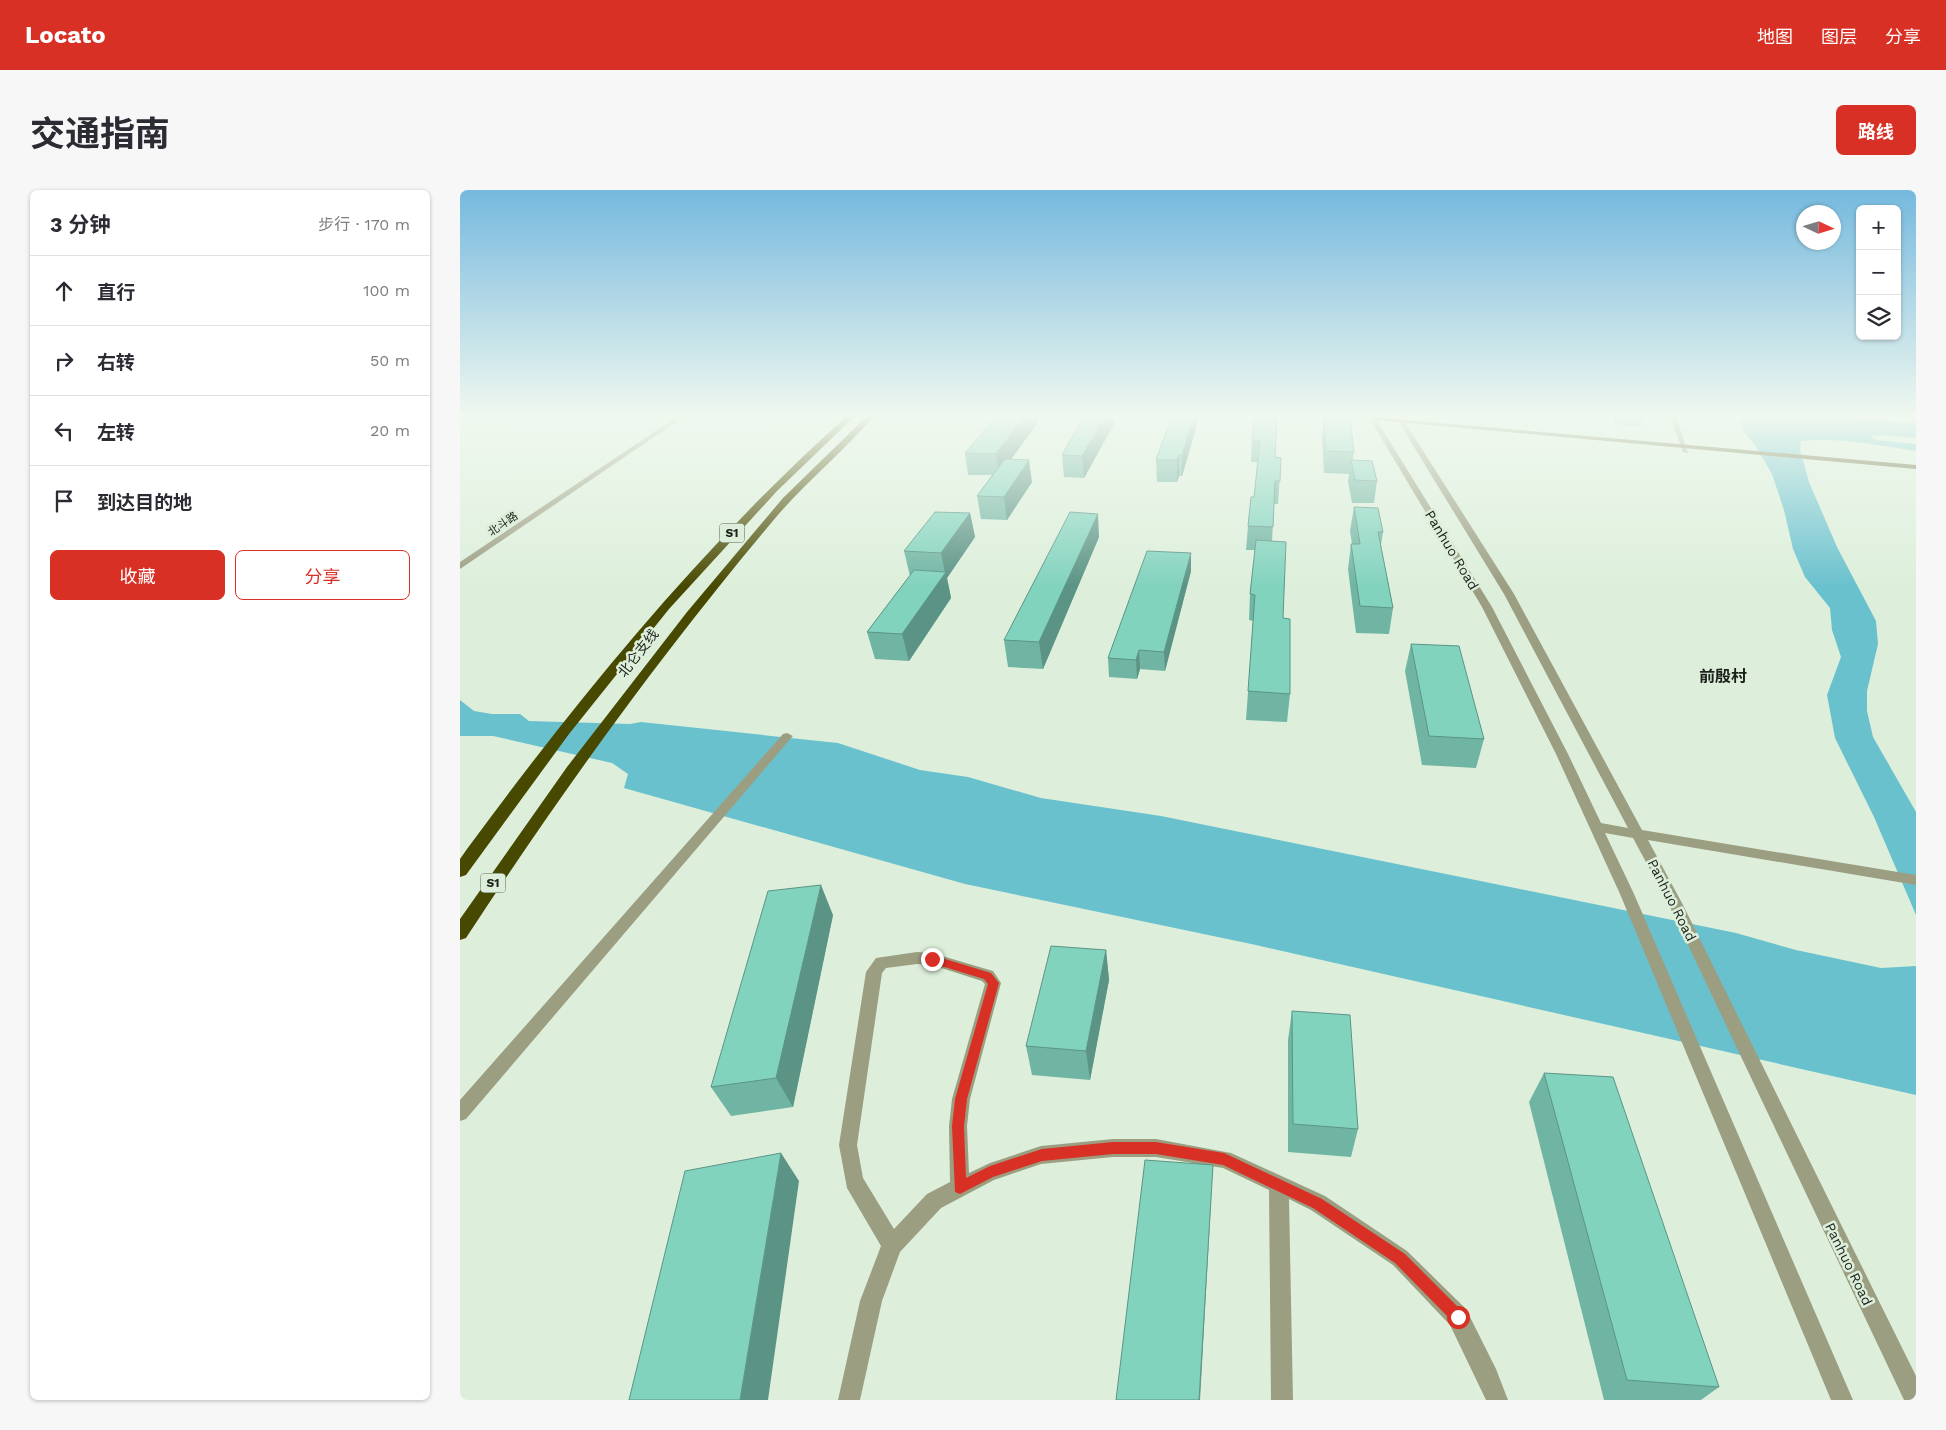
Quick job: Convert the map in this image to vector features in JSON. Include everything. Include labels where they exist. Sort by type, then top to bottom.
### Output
[{"type":"highway","name":"北仑支线","points":[[460,871],[484,836],[621,658],[680,587],[788,472]]},
{"type":"highway","name":"北仑支线","points":[[460,933],[526,833],[654,660],[777,512],[816,472]]},
{"type":"street","name":"北斗路","points":[[460,566],[598,472]]},
{"type":"street","name":"Panhuo Road","points":[[1407,472],[1487,607],[1562,754],[1627,894],[1842,1400]]},
{"type":"street","name":"Panhuo Road","points":[[1432,472],[1509,594],[1676,906],[1916,1400]]},
{"type":"street","points":[[460,1113],[787,736]]},
{"type":"street","points":[[1596,827],[1916,880]]},
{"type":"street","points":[[892,1245],[854,1181],[848,1145],[874,972],[881,962],[917,958],[932,959],[987,976],[994,983],[961,1099],[958,1126],[960,1188]]},
{"type":"street","points":[[849,1400],[871,1301],[892,1245],[934,1201],[990,1172],[1042,1155],[1113,1148],[1156,1148],[1224,1159],[1318,1203],[1400,1258],[1458,1317],[1488,1377],[1497,1400]]},
{"type":"street","points":[[1279,1185],[1282,1400]]},
{"type":"water","points":[[1771,472],[1806,472],[1837,547],[1876,621],[1878,644],[1867,691],[1867,711],[1873,737],[1916,812],[1916,915],[1874,817],[1835,738],[1827,695],[1841,657],[1832,630],[1830,608],[1805,577],[1793,549],[1784,510]]},
{"type":"water","points":[[460,700],[474,711],[492,714],[520,714],[529,721],[630,724],[641,722],[838,743],[920,770],[968,777],[1041,798],[1161,816],[1736,933],[1796,950],[1881,968],[1916,966],[1916,1095],[1256,945],[965,884],[624,788],[628,774],[612,763],[493,736],[460,736]]},
{"type":"building","points":[[995,472],[1021,472],[1004,497],[977,496]]},
{"type":"building","points":[[1257,472],[1280,472],[1280,481],[1275,481],[1273,527],[1248,526],[1251,497],[1254,497]]},
{"type":"building","points":[[1353,472],[1375,472],[1377,481],[1355,480]]},
{"type":"building","points":[[1354,507],[1378,508],[1383,532],[1378,532],[1393,608],[1360,606],[1351,544],[1360,544]]},
{"type":"building","points":[[935,512],[970,513],[941,553],[904,551]]},
{"type":"building","points":[[1070,512],[1098,514],[1039,642],[1004,640]]},
{"type":"building","points":[[1256,540],[1286,542],[1283,618],[1290,619],[1290,694],[1248,691],[1255,595],[1250,594]]},
{"type":"building","points":[[1147,551],[1191,553],[1164,652],[1139,650],[1136,660],[1108,658]]},
{"type":"building","points":[[914,570],[946,572],[902,634],[867,632]]},
{"type":"building","points":[[1411,644],[1459,646],[1484,739],[1429,736]]},
{"type":"building","points":[[821,885],[776,1078],[711,1087],[768,891]]},
{"type":"building","points":[[1051,946],[1106,950],[1086,1051],[1026,1046]]},
{"type":"building","points":[[1292,1011],[1350,1015],[1358,1129],[1293,1124]]},
{"type":"building","points":[[1544,1073],[1613,1077],[1719,1387],[1627,1380]]},
{"type":"building","points":[[781,1153],[740,1400],[629,1400],[685,1171]]},
{"type":"building","points":[[1145,1160],[1213,1165],[1199,1400],[1116,1400]]},
{"type":"district","name":"前殷村","points":[[1723,676]]},
{"type":"route","points":[[932,959],[987,976],[994,983],[961,1099],[958,1126],[960,1188],[990,1172],[1042,1155],[1113,1148],[1156,1148],[1224,1159],[1318,1203],[1400,1258],[1458,1317]]}]
